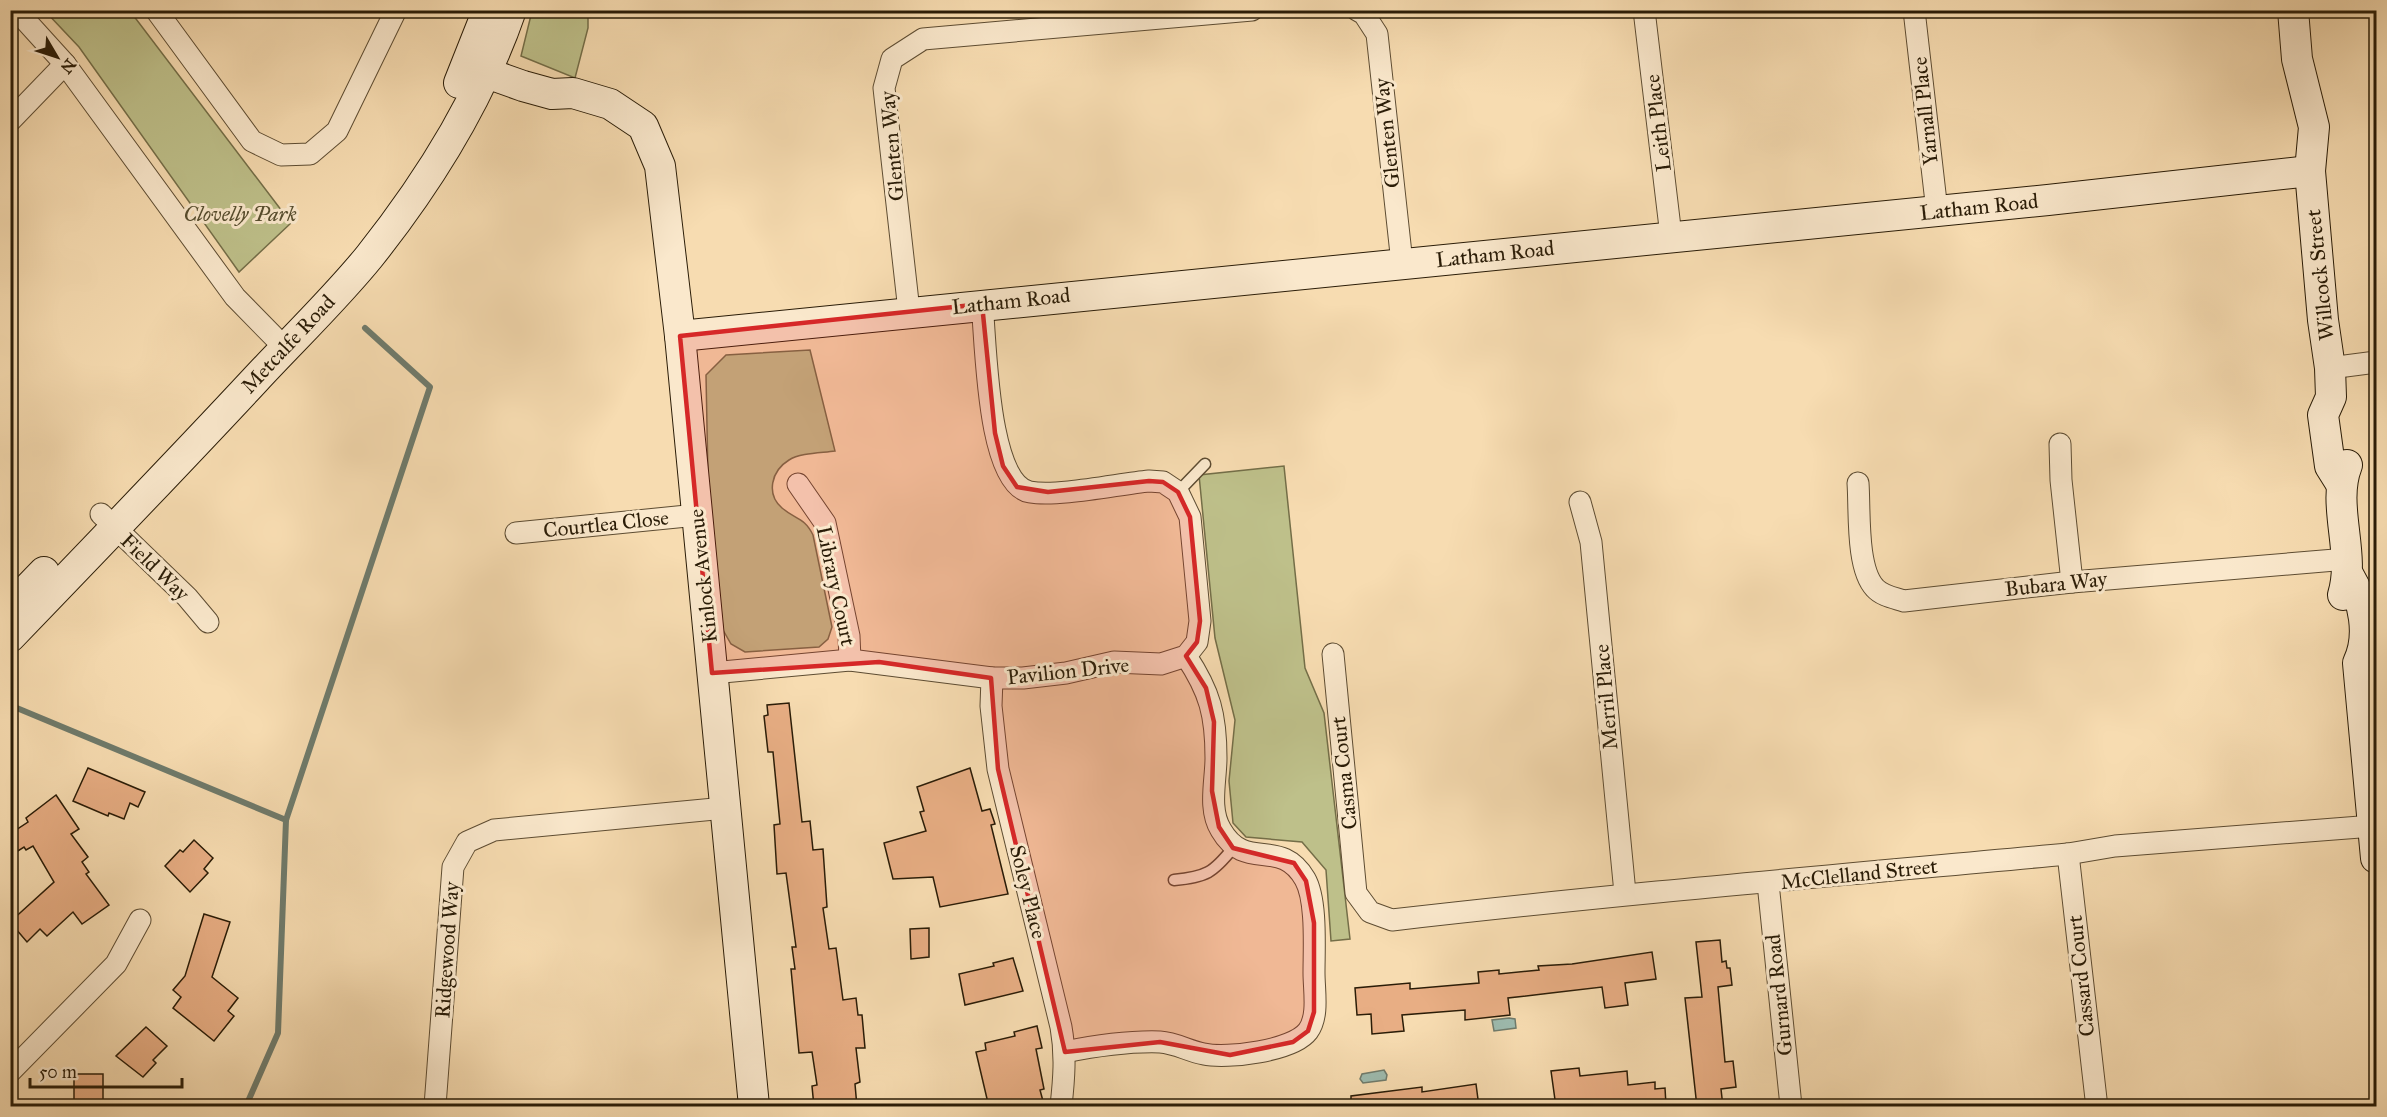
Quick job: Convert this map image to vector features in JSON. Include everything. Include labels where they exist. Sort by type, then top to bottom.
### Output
[{"type":"street","points":[[16,10],[65,64],[235,297],[278,342]]},
{"type":"street","points":[[156,10],[252,141],[280,155],[310,154],[337,131],[396,10]]},
{"type":"street","name":"Metcalfe Road","points":[[482,57],[488,10]]},
{"type":"street","name":"Metcalfe Road","points":[[10,637],[108,521],[278,342],[367,259],[417,195],[482,57],[511,10]]},
{"type":"street","name":"Glenten Way","points":[[909,311],[884,88],[892,59],[923,39],[1252,10]]},
{"type":"street","name":"Leith Place","points":[[1644,10],[1671,236]]},
{"type":"street","name":"Yarnall Place","points":[[1914,10],[1937,211]]},
{"type":"street","name":"Willcock Street","points":[[2293,10],[2297,59],[2314,127],[2310,162],[2323,320],[2331,382],[2342,412],[2348,463],[2340,482],[2348,567],[2360,593],[2366,647],[2358,663],[2376,858]]},
{"type":"street","name":"Glenten Way","points":[[1363,12],[1377,33],[1402,263]]},
{"type":"street","name":"Kinlock Avenue","points":[[482,57],[559,82],[573,93],[610,104],[643,126],[660,166],[680,336],[754,1107]]},
{"type":"street","points":[[10,121],[65,64]]},
{"type":"street","name":"Latham Road","points":[[680,336],[909,311],[1937,211],[2310,162]]},
{"type":"street","points":[[982,304],[994,433],[1003,466],[1017,487],[1028,492],[1048,492],[1149,481],[1163,482],[1178,492],[1190,517],[1200,621],[1197,642],[1186,656],[1206,688],[1214,722],[1216,760],[1212,791],[1219,827],[1233,848],[1255,855],[1273,854],[1294,863],[1306,881],[1314,923],[1314,1012],[1308,1031],[1293,1042],[1230,1055],[1205,1054],[1173,1043],[1160,1042],[1065,1052]]},
{"type":"street","points":[[2331,382],[2376,362]]},
{"type":"street","points":[[2060,444],[2061,480],[2072,582]]},
{"type":"street","name":"Bubara Way","points":[[1858,483],[1863,560],[1875,588],[1887,596],[1904,601],[2072,582],[2348,567]]},
{"type":"street","name":"Library Court","points":[[798,484],[818,510],[825,524],[849,636],[850,660]]},
{"type":"street","name":"Merril Place","points":[[1580,502],[1591,542],[1624,893]]},
{"type":"street","name":"Courtlea Close","points":[[516,533],[697,515]]},
{"type":"street","name":"Metcalfe Road","points":[[10,607],[108,521]]},
{"type":"street","name":"Field Way","points":[[108,521],[187,597],[208,622]]},
{"type":"street","name":"Casma Court","points":[[1333,654],[1356,893]]},
{"type":"street","name":"Pavilion Drive","points":[[712,673],[850,660],[992,678],[1066,673],[1114,662],[1161,664],[1186,656]]},
{"type":"street","name":"Soley Place","points":[[992,678],[991,706],[998,769],[1061,1027],[1065,1052],[1065,1081],[1061,1107]]},
{"type":"street","name":"Ridgewood Way","points":[[435,1107],[453,867],[467,842],[494,830],[725,808]]},
{"type":"street","name":"McClelland Street","points":[[1356,893],[1370,912],[1392,920],[1624,893],[1768,883],[2068,854],[2115,846],[2373,826]]},
{"type":"street","name":"Cassard Court","points":[[2068,854],[2096,1099]]},
{"type":"street","name":"Gurnard Road","points":[[1768,883],[1791,1107]]},
{"type":"street","points":[[10,1072],[116,964],[140,920]]},
{"type":"lane","points":[[1178,492],[1205,464]]},
{"type":"lane","points":[[1174,880],[1200,878],[1211,873],[1233,848]]},
{"type":"highlighted area","points":[[982,304],[995,433],[1003,466],[1017,487],[1048,492],[1149,481],[1163,482],[1178,492],[1190,517],[1200,621],[1197,642],[1186,656],[1206,688],[1214,722],[1212,791],[1219,827],[1233,848],[1294,863],[1306,881],[1314,923],[1314,1012],[1308,1031],[1293,1042],[1230,1055],[1160,1042],[1065,1052],[998,769],[991,678],[879,662],[712,673],[680,336]]},
{"type":"green space","name":"Clovelly Park","points":[[45,11],[130,11],[291,223],[239,272],[79,47]]},
{"type":"green space","points":[[532,11],[588,11],[588,28],[575,78],[521,56]]},
{"type":"green space","points":[[810,350],[835,451],[805,455],[789,460],[778,470],[772,490],[782,508],[803,522],[813,535],[832,627],[828,639],[819,647],[745,652],[731,644],[723,630],[708,478],[706,375],[726,355]]},
{"type":"green space","points":[[1284,466],[1305,668],[1324,713],[1350,939],[1331,941],[1326,870],[1302,842],[1246,837],[1233,823],[1229,781],[1235,720],[1215,638],[1199,475]]},
{"type":"shaded area","points":[[1515,1019],[1516,1028],[1494,1031],[1492,1020]]},
{"type":"shaded area","points":[[1384,1070],[1387,1075],[1386,1080],[1363,1083],[1360,1079],[1362,1074]]},
{"type":"building","points":[[789,703],[802,822],[810,821],[813,850],[823,849],[827,907],[823,908],[829,949],[836,948],[843,1000],[856,998],[858,1015],[862,1015],[865,1048],[856,1048],[860,1082],[855,1084],[857,1107],[814,1107],[812,1086],[817,1085],[812,1052],[799,1053],[791,969],[795,969],[792,947],[796,947],[786,873],[777,874],[774,825],[780,824],[773,752],[768,752],[764,716],[768,715],[767,705]]},
{"type":"building","points":[[88,768],[145,792],[138,807],[130,803],[124,819],[109,813],[108,816],[73,801]]},
{"type":"building","points":[[970,768],[982,811],[990,809],[995,824],[991,825],[1008,894],[940,907],[933,877],[893,879],[884,843],[926,831],[920,812],[924,811],[917,787]]},
{"type":"building","points":[[56,795],[79,829],[71,834],[88,857],[82,862],[89,872],[86,874],[109,905],[82,924],[73,912],[47,936],[40,929],[27,942],[10,922],[54,882],[33,846],[26,850],[24,847],[10,856],[10,834],[28,822],[26,818]]},
{"type":"building","points":[[194,840],[213,858],[204,869],[208,873],[190,892],[165,866],[180,850],[183,852]]},
{"type":"building","points":[[204,914],[230,922],[212,977],[238,998],[228,1011],[234,1016],[214,1041],[173,1008],[181,997],[173,990],[185,976]]},
{"type":"building","points":[[929,928],[929,957],[911,959],[910,929]]},
{"type":"building","points":[[1720,940],[1722,962],[1726,961],[1727,968],[1730,968],[1732,985],[1718,987],[1725,1062],[1733,1061],[1736,1087],[1721,1089],[1723,1107],[1697,1107],[1685,998],[1702,997],[1696,942]]},
{"type":"building","points":[[1652,952],[1656,979],[1625,983],[1628,1005],[1605,1008],[1602,987],[1508,998],[1510,1015],[1465,1020],[1465,1010],[1402,1015],[1404,1031],[1372,1034],[1371,1014],[1357,1015],[1355,988],[1410,983],[1410,989],[1479,983],[1478,972],[1499,970],[1499,974],[1539,970],[1538,966],[1572,964]]},
{"type":"building","points":[[1013,958],[1023,991],[965,1005],[959,974],[994,966],[993,963]]},
{"type":"building","points":[[1037,1026],[1042,1048],[1036,1049],[1044,1089],[1040,1090],[1043,1101],[1032,1104],[1033,1107],[994,1107],[993,1102],[988,1103],[976,1052],[986,1050],[985,1043],[1015,1036],[1014,1032]]},
{"type":"building","points":[[146,1027],[167,1046],[153,1060],[156,1063],[143,1077],[116,1056]]},
{"type":"building","points":[[1579,1068],[1580,1076],[1627,1071],[1628,1085],[1655,1082],[1655,1089],[1665,1088],[1666,1105],[1556,1107],[1551,1071]]},
{"type":"building","points":[[74,1074],[103,1074],[103,1107],[74,1107]]},
{"type":"building","points":[[1476,1084],[1479,1107],[1351,1107],[1351,1096],[1422,1087],[1422,1092]]},
{"type":"waterway","points":[[246,1106],[278,1033],[286,820],[430,387],[365,328]]},
{"type":"waterway","points":[[12,706],[286,820]]}]
